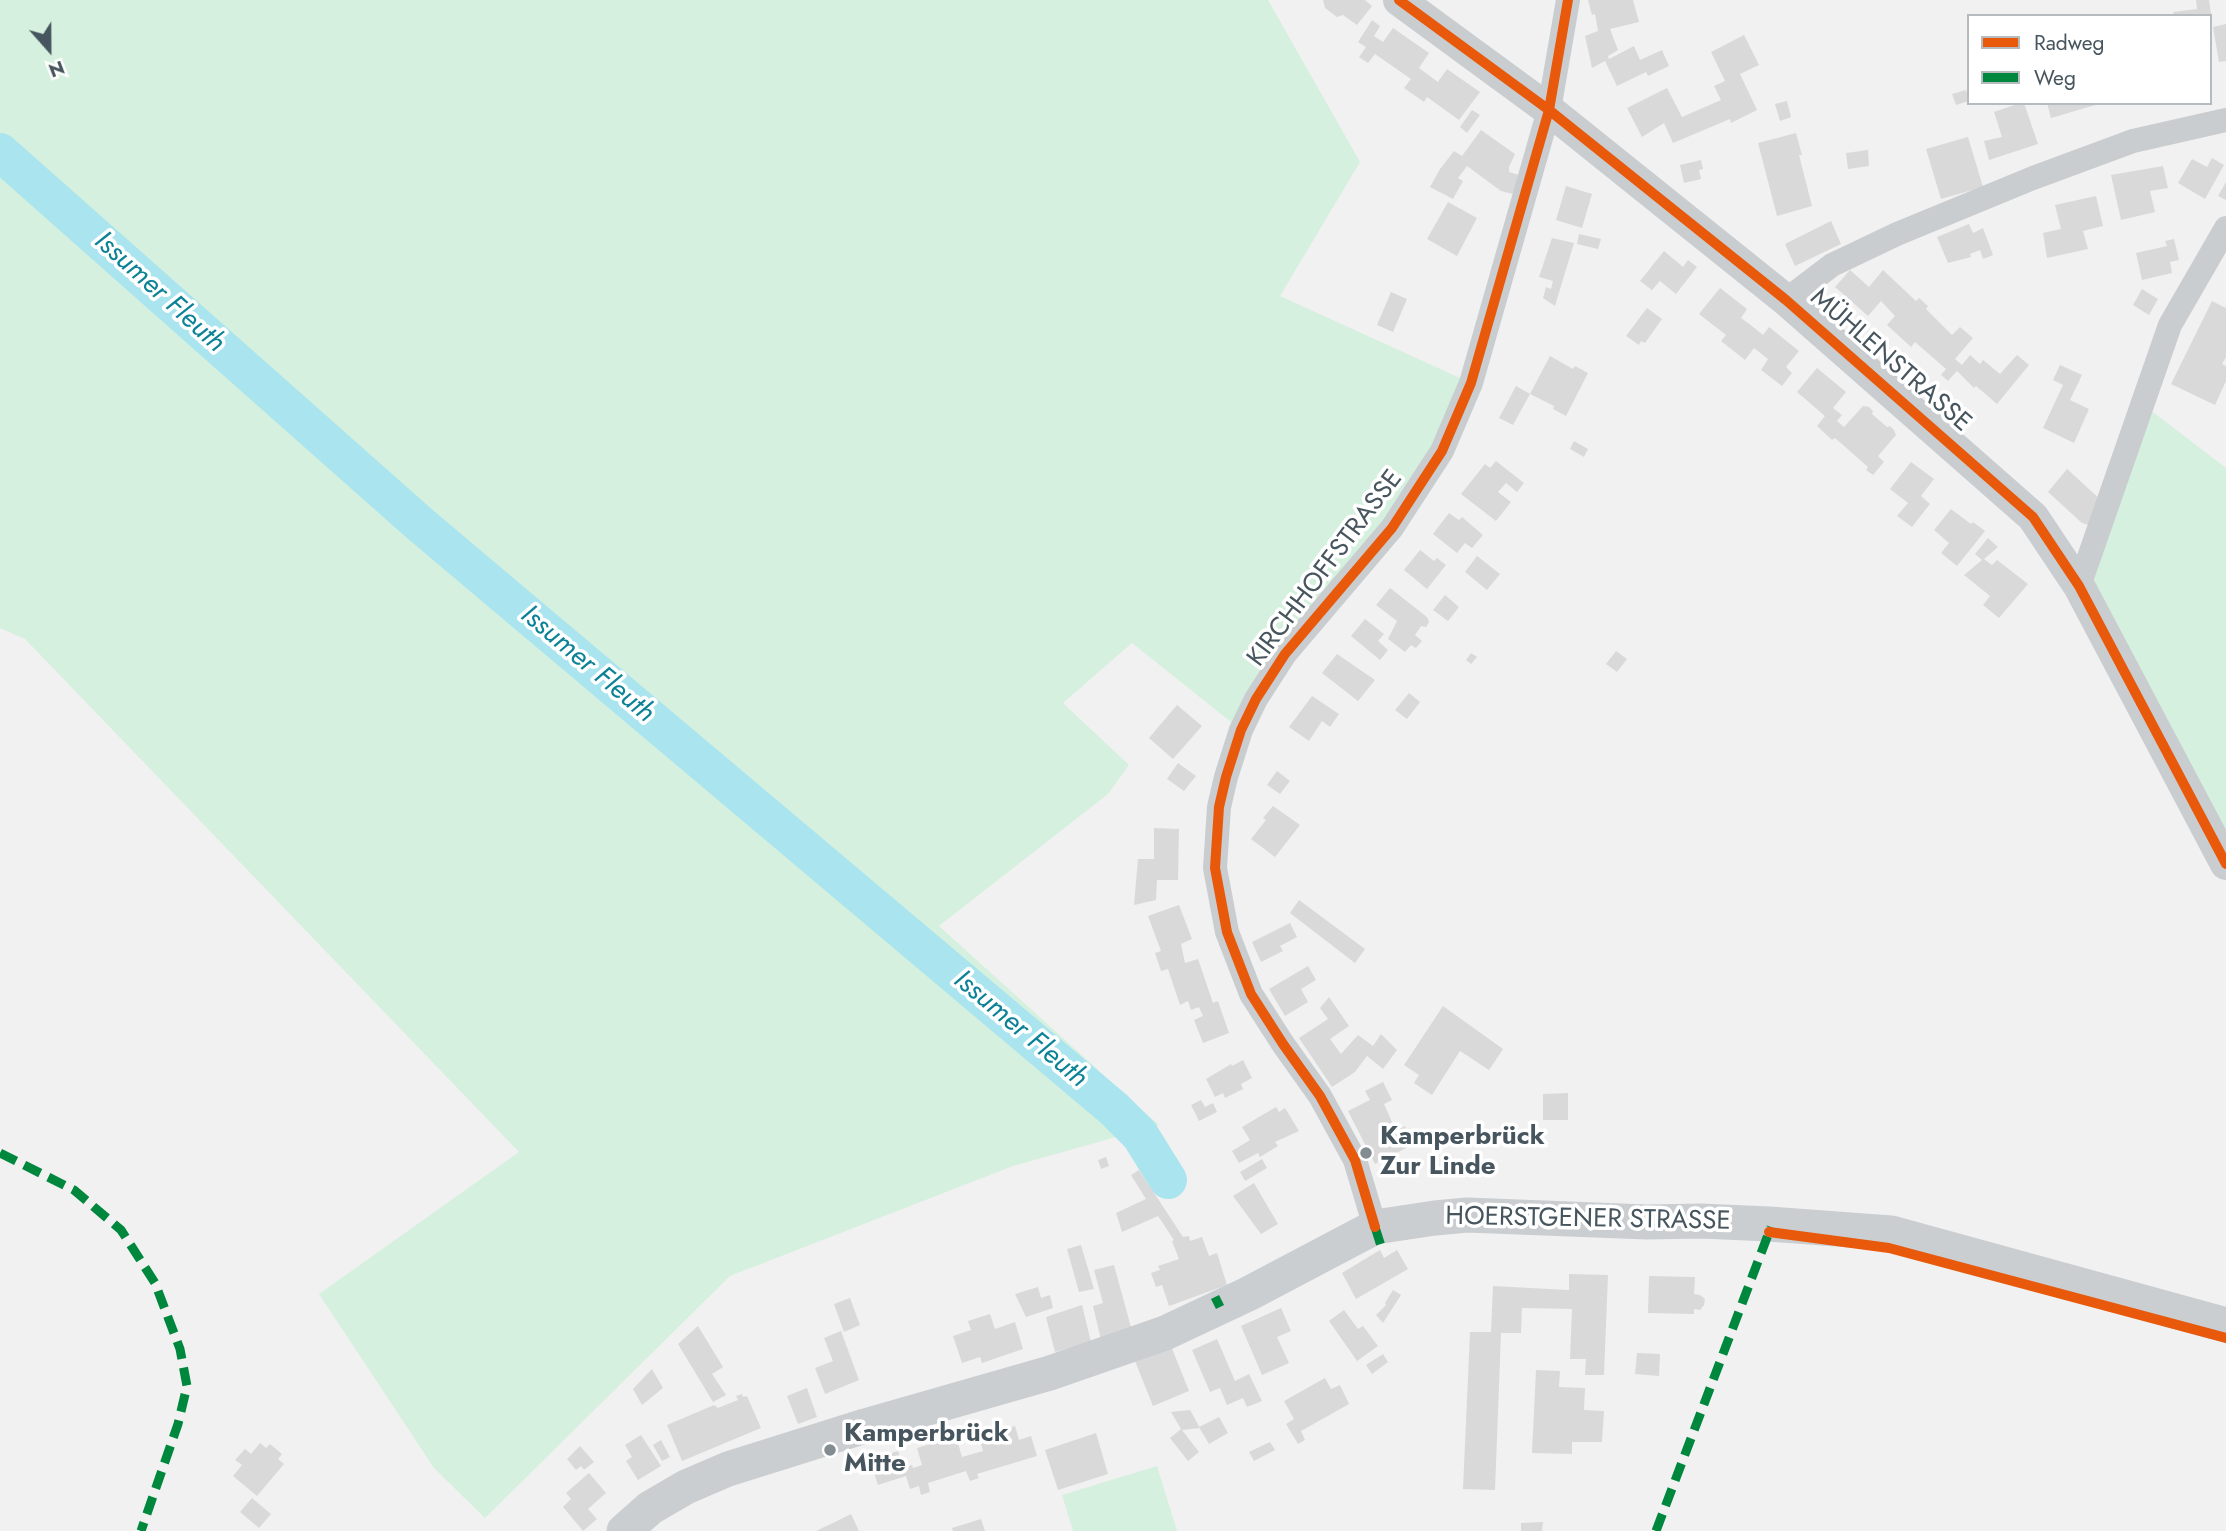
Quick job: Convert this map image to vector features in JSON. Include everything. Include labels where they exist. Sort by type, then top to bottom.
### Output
[{"type":"main road","name":"HOERSTGENER STRASSE","points":[[624,1531],[650,1508],[728,1469],[864,1426],[1050,1373],[1165,1333],[1248,1294],[1375,1227],[1467,1215],[1647,1222],[1769,1223],[1891,1233],[2226,1325]]},
{"type":"street","name":"MÜHLENSTRASSE","points":[[1399,0],[1549,110],[1786,300],[2033,517],[2079,586],[2226,864]]},
{"type":"street","name":"KIRCHHOFFSTRASSE","points":[[1375,1227],[1355,1160],[1320,1096],[1251,994],[1227,932],[1215,869],[1219,807],[1237,741],[1256,699],[1285,654],[1392,528],[1442,451],[1471,383],[1549,110],[1568,0]]},
{"type":"street","name":"MÜHLENSTRASSE","points":[[1786,300],[1832,265],[1897,234],[2033,178],[2133,141],[2226,120]]},
{"type":"street","points":[[2079,586],[2170,325],[2226,228]]},
{"type":"green space","points":[[0,0],[1268,0],[1360,162],[1280,296],[1471,383],[1442,451],[1241,730],[1132,643],[1063,703],[1129,765],[1108,794],[939,926],[1159,1125],[1013,1166],[730,1276],[485,1518],[434,1468],[319,1294],[519,1152],[25,639],[0,628]]},
{"type":"green space","points":[[2136,399],[2226,468],[2226,864],[2079,586]]},
{"type":"green space","points":[[1157,1466],[1177,1531],[1073,1531],[1062,1495]]},
{"type":"building","points":[[1323,0],[1365,0],[1372,6],[1357,25],[1343,15],[1337,17],[1325,8]]},
{"type":"building","points":[[1588,0],[1633,0],[1639,22],[1610,29],[1618,50],[1608,56],[1609,59],[1634,46],[1640,60],[1662,50],[1669,66],[1648,76],[1646,72],[1617,86],[1605,61],[1592,68],[1585,36],[1598,31],[1595,14],[1592,15]]},
{"type":"building","points":[[2196,0],[2209,0],[2211,14],[2173,12],[2197,9]]},
{"type":"building","points":[[1372,20],[1380,26],[1374,36],[1383,42],[1393,28],[1429,53],[1419,68],[1438,82],[1447,69],[1480,92],[1459,120],[1427,97],[1424,102],[1404,88],[1411,79],[1375,54],[1368,63],[1359,57],[1366,47],[1358,42]]},
{"type":"building","points":[[2226,24],[2226,61],[2219,62],[2213,27]]},
{"type":"building","points":[[1744,35],[1759,65],[1740,74],[1757,110],[1731,123],[1730,119],[1673,143],[1664,123],[1642,137],[1627,108],[1667,88],[1682,117],[1721,100],[1714,86],[1725,81],[1711,52]]},
{"type":"building","points":[[1966,90],[1967,102],[1956,105],[1952,94]]},
{"type":"building","points":[[1787,101],[1791,117],[1780,121],[1775,104]]},
{"type":"building","points":[[2014,105],[2025,105],[2038,144],[1989,160],[1984,141],[2002,137],[1994,112]]},
{"type":"building","points":[[2048,105],[2096,105],[2051,118]]},
{"type":"building","points":[[1472,110],[1480,115],[1467,133],[1460,127]]},
{"type":"building","points":[[1481,130],[1515,154],[1509,167],[1509,172],[1519,175],[1513,194],[1501,191],[1467,166],[1458,178],[1463,181],[1453,199],[1430,187],[1454,151],[1462,156]]},
{"type":"building","points":[[1796,133],[1812,206],[1777,216],[1758,143]]},
{"type":"building","points":[[1968,137],[1983,187],[1941,199],[1926,149]]},
{"type":"building","points":[[1868,150],[1869,166],[1848,169],[1846,153]]},
{"type":"building","points":[[2212,158],[2224,165],[2205,199],[2178,183],[2192,159],[2207,167]]},
{"type":"building","points":[[1701,160],[1701,179],[1684,183],[1680,165]]},
{"type":"building","points":[[2163,166],[2168,188],[2150,191],[2155,212],[2121,220],[2111,175]]},
{"type":"building","points":[[2226,182],[2226,200],[2218,196]]},
{"type":"building","points":[[1566,186],[1592,194],[1582,228],[1556,220]]},
{"type":"building","points":[[2096,196],[2103,226],[2083,231],[2088,249],[2047,258],[2043,233],[2061,229],[2055,205]]},
{"type":"building","points":[[1448,202],[1477,218],[1457,256],[1427,239]]},
{"type":"building","points":[[1831,221],[1841,244],[1795,266],[1785,244]]},
{"type":"building","points":[[1969,224],[1973,233],[1983,228],[1993,255],[1983,259],[1980,250],[1970,254],[1971,257],[1948,263],[1937,237]]},
{"type":"building","points":[[1579,234],[1601,239],[1598,249],[1577,244]]},
{"type":"building","points":[[1552,238],[1574,243],[1555,306],[1543,298],[1546,287],[1551,289],[1553,281],[1539,277]]},
{"type":"building","points":[[2174,239],[2179,260],[2170,262],[2172,273],[2142,280],[2136,253],[2167,246],[2165,241]]},
{"type":"building","points":[[1664,251],[1683,267],[1688,260],[1697,267],[1676,294],[1660,281],[1652,290],[1640,281]]},
{"type":"building","points":[[1850,270],[1869,287],[1883,270],[1916,301],[1919,298],[1928,306],[1926,309],[1952,335],[1960,327],[1973,338],[1955,359],[1962,365],[1970,355],[1980,364],[1983,360],[2000,374],[2017,355],[2029,365],[1997,404],[1976,386],[1974,388],[1957,371],[1948,381],[1941,375],[1946,369],[1915,342],[1911,347],[1887,325],[1895,316],[1881,301],[1868,316],[1835,287]]},
{"type":"building","points":[[1720,288],[1747,309],[1741,318],[1763,335],[1769,327],[1799,351],[1786,367],[1792,373],[1782,386],[1761,370],[1768,359],[1754,348],[1745,360],[1721,341],[1726,335],[1699,314]]},
{"type":"building","points":[[2142,289],[2158,299],[2149,315],[2133,305]]},
{"type":"building","points":[[1391,292],[1407,299],[1393,332],[1377,325]]},
{"type":"building","points":[[2212,301],[2226,308],[2226,357],[2222,364],[2226,366],[2226,381],[2215,405],[2171,384]]},
{"type":"building","points":[[1647,308],[1662,319],[1645,343],[1641,341],[1639,345],[1626,336]]},
{"type":"building","points":[[1550,356],[1573,369],[1575,366],[1588,373],[1566,416],[1553,409],[1554,406],[1530,394]]},
{"type":"building","points":[[2060,365],[2082,375],[2070,400],[2089,409],[2074,443],[2043,428],[2063,385],[2053,380]]},
{"type":"building","points":[[1817,368],[1846,392],[1833,408],[1842,415],[1837,421],[1844,427],[1863,406],[1869,407],[1873,411],[1872,414],[1894,430],[1896,435],[1878,456],[1884,462],[1873,475],[1866,470],[1868,467],[1835,438],[1832,440],[1817,426],[1825,416],[1797,392]]},
{"type":"building","points":[[1516,386],[1530,394],[1513,425],[1499,418]]},
{"type":"building","points":[[1574,441],[1588,449],[1584,457],[1570,449]]},
{"type":"building","points":[[1496,461],[1524,483],[1517,492],[1506,483],[1498,492],[1511,502],[1496,521],[1461,494],[1485,464],[1490,468]]},
{"type":"building","points":[[1911,462],[1934,479],[1921,496],[1930,504],[1912,527],[1897,516],[1908,503],[1890,489]]},
{"type":"building","points":[[2067,469],[2101,500],[2092,526],[2082,523],[2048,492]]},
{"type":"building","points":[[1951,509],[1985,531],[1957,566],[1941,553],[1949,543],[1934,530]]},
{"type":"building","points":[[1449,513],[1459,520],[1462,517],[1483,535],[1472,548],[1465,543],[1457,553],[1433,534]]},
{"type":"building","points":[[1988,538],[1998,547],[1984,559],[1992,565],[1997,560],[2028,584],[1999,618],[1983,605],[1990,596],[1964,575],[1982,560],[1975,554]]},
{"type":"building","points":[[1420,550],[1434,561],[1437,558],[1446,565],[1427,589],[1404,570]]},
{"type":"building","points":[[1477,556],[1500,574],[1487,590],[1465,572]]},
{"type":"building","points":[[1390,588],[1427,617],[1429,622],[1426,627],[1421,626],[1415,635],[1422,641],[1416,648],[1411,645],[1405,652],[1388,639],[1397,621],[1376,605]]},
{"type":"building","points":[[1445,595],[1459,607],[1448,621],[1433,610]]},
{"type":"building","points":[[1365,619],[1384,634],[1378,641],[1388,650],[1380,660],[1351,636]]},
{"type":"building","points":[[1616,651],[1627,659],[1617,672],[1606,664]]},
{"type":"building","points":[[1471,653],[1477,657],[1471,664],[1466,660]]},
{"type":"building","points":[[1337,654],[1375,680],[1358,701],[1322,673]]},
{"type":"building","points":[[1409,693],[1420,702],[1407,719],[1395,710]]},
{"type":"building","points":[[1312,696],[1339,714],[1330,727],[1322,721],[1309,741],[1289,727]]},
{"type":"building","points":[[1177,705],[1202,726],[1173,759],[1149,738]]},
{"type":"building","points":[[1178,763],[1196,776],[1184,791],[1167,779]]},
{"type":"building","points":[[1277,771],[1290,781],[1280,794],[1267,785]]},
{"type":"building","points":[[1273,806],[1300,825],[1275,857],[1251,839]]},
{"type":"building","points":[[1154,828],[1179,829],[1178,880],[1157,880],[1156,900],[1134,905],[1138,859],[1154,859]]},
{"type":"building","points":[[1299,900],[1365,949],[1355,963],[1290,913]]},
{"type":"building","points":[[1179,905],[1192,939],[1181,944],[1185,963],[1198,959],[1213,1003],[1218,1001],[1229,1033],[1203,1043],[1194,1020],[1203,1016],[1199,1007],[1191,1010],[1188,1001],[1180,1005],[1168,969],[1161,971],[1155,953],[1161,951],[1148,916]]},
{"type":"building","points":[[1290,923],[1297,937],[1280,946],[1283,951],[1261,962],[1252,942]]},
{"type":"building","points":[[1308,966],[1316,980],[1301,989],[1308,1002],[1285,1016],[1269,989]]},
{"type":"building","points":[[1329,997],[1349,1026],[1330,1039],[1341,1054],[1358,1035],[1373,1046],[1381,1034],[1397,1050],[1383,1069],[1367,1056],[1355,1072],[1332,1087],[1299,1038],[1328,1019],[1320,1008]]},
{"type":"building","points":[[1443,1006],[1503,1049],[1489,1070],[1460,1051],[1432,1095],[1414,1083],[1419,1075],[1404,1065]]},
{"type":"building","points":[[1243,1060],[1252,1078],[1241,1084],[1243,1089],[1225,1098],[1223,1093],[1215,1097],[1206,1079]]},
{"type":"building","points":[[1383,1082],[1392,1100],[1384,1104],[1396,1131],[1405,1126],[1414,1144],[1375,1164],[1348,1111],[1370,1100],[1365,1091]]},
{"type":"building","points":[[1568,1093],[1568,1120],[1543,1120],[1543,1094]]},
{"type":"building","points":[[1201,1100],[1205,1107],[1213,1103],[1217,1112],[1199,1121],[1191,1105]]},
{"type":"building","points":[[1276,1107],[1279,1112],[1285,1108],[1299,1131],[1275,1142],[1278,1146],[1260,1157],[1258,1153],[1239,1163],[1232,1151],[1250,1140],[1242,1127]]},
{"type":"building","points":[[1106,1157],[1109,1166],[1101,1169],[1098,1160]]},
{"type":"building","points":[[1262,1159],[1267,1168],[1245,1181],[1240,1172]]},
{"type":"building","points":[[1139,1170],[1183,1237],[1189,1236],[1190,1241],[1202,1237],[1209,1256],[1217,1253],[1227,1285],[1169,1306],[1162,1285],[1156,1287],[1151,1273],[1160,1270],[1158,1266],[1179,1259],[1172,1241],[1174,1240],[1158,1216],[1122,1232],[1116,1213],[1146,1199],[1131,1175]]},
{"type":"building","points":[[1254,1183],[1278,1224],[1261,1234],[1233,1196]]},
{"type":"building","points":[[1081,1245],[1094,1289],[1079,1292],[1067,1249]]},
{"type":"building","points":[[1380,1250],[1384,1258],[1397,1250],[1408,1269],[1356,1299],[1342,1273]]},
{"type":"building","points":[[1114,1265],[1132,1331],[1101,1340],[1093,1306],[1103,1303],[1094,1270]]},
{"type":"building","points":[[1569,1274],[1608,1275],[1604,1375],[1585,1375],[1586,1359],[1570,1359],[1572,1309],[1522,1308],[1521,1333],[1501,1333],[1495,1490],[1463,1489],[1470,1332],[1491,1332],[1493,1286],[1569,1290]]},
{"type":"building","points":[[1649,1276],[1695,1277],[1694,1294],[1705,1299],[1704,1305],[1700,1310],[1694,1309],[1694,1314],[1648,1313]]},
{"type":"building","points":[[1038,1287],[1041,1298],[1050,1295],[1053,1308],[1026,1317],[1015,1294]]},
{"type":"building","points":[[1393,1290],[1401,1295],[1383,1323],[1376,1315],[1386,1305]]},
{"type":"building","points":[[850,1298],[860,1325],[844,1332],[834,1304]]},
{"type":"building","points":[[1082,1305],[1091,1342],[1055,1352],[1046,1317]]},
{"type":"building","points":[[1281,1308],[1291,1331],[1277,1337],[1289,1363],[1262,1375],[1241,1326]]},
{"type":"building","points":[[1344,1310],[1358,1329],[1363,1326],[1378,1346],[1357,1361],[1329,1321]]},
{"type":"building","points":[[990,1314],[995,1329],[1015,1322],[1023,1349],[982,1363],[980,1357],[962,1363],[953,1336],[971,1330],[968,1321]]},
{"type":"building","points":[[698,1326],[723,1367],[712,1374],[726,1395],[713,1402],[678,1344]]},
{"type":"building","points":[[841,1331],[859,1380],[825,1394],[815,1368],[833,1361],[824,1338]]},
{"type":"building","points":[[1217,1339],[1235,1381],[1249,1374],[1262,1401],[1247,1407],[1243,1398],[1227,1405],[1220,1388],[1210,1392],[1192,1350]]},
{"type":"building","points":[[1171,1346],[1189,1391],[1153,1406],[1135,1361]]},
{"type":"building","points":[[1637,1353],[1660,1354],[1659,1376],[1635,1374]]},
{"type":"building","points":[[1383,1354],[1388,1362],[1372,1374],[1366,1365]]},
{"type":"building","points":[[652,1369],[663,1388],[642,1405],[633,1389]]},
{"type":"building","points":[[1536,1370],[1560,1371],[1559,1387],[1585,1388],[1584,1410],[1604,1411],[1602,1442],[1572,1442],[1572,1454],[1532,1453]]},
{"type":"building","points":[[1325,1378],[1331,1389],[1340,1385],[1349,1404],[1301,1431],[1305,1440],[1298,1444],[1286,1424],[1294,1419],[1284,1401]]},
{"type":"building","points":[[807,1388],[817,1417],[798,1424],[787,1396]]},
{"type":"building","points":[[742,1394],[743,1397],[747,1396],[761,1428],[682,1461],[667,1425],[714,1405],[718,1408],[738,1400],[736,1396]]},
{"type":"building","points":[[1190,1410],[1200,1428],[1182,1430],[1199,1452],[1188,1461],[1170,1438],[1181,1429],[1171,1412]]},
{"type":"building","points":[[1219,1417],[1228,1433],[1209,1444],[1199,1427]]},
{"type":"building","points":[[1015,1426],[1019,1440],[1031,1436],[1037,1456],[977,1474],[979,1478],[970,1481],[966,1471],[928,1483],[930,1492],[921,1495],[919,1486],[910,1489],[906,1476],[878,1485],[870,1460],[898,1451],[904,1468],[912,1465],[913,1468],[922,1465],[917,1448],[956,1436],[962,1457],[983,1451],[979,1437]]},
{"type":"building","points":[[1096,1433],[1108,1474],[1058,1490],[1045,1450]]},
{"type":"building","points":[[641,1435],[661,1466],[638,1480],[626,1461],[632,1457],[625,1445]]},
{"type":"building","points":[[661,1440],[670,1457],[662,1461],[653,1445]]},
{"type":"building","points":[[1270,1442],[1275,1450],[1254,1461],[1249,1452]]},
{"type":"building","points":[[260,1443],[266,1448],[270,1444],[282,1454],[278,1459],[284,1464],[257,1496],[233,1476],[242,1465],[235,1460],[245,1449],[251,1454]]},
{"type":"building","points":[[580,1446],[594,1462],[584,1470],[581,1466],[576,1470],[567,1459]]},
{"type":"building","points":[[589,1473],[606,1493],[588,1509],[597,1519],[583,1531],[563,1507],[571,1499],[566,1493]]},
{"type":"building","points":[[252,1498],[271,1514],[259,1528],[240,1512]]},
{"type":"building","points":[[851,1514],[859,1531],[816,1531],[837,1521]]},
{"type":"building","points":[[981,1519],[985,1531],[953,1531],[952,1528]]},
{"type":"building","points":[[1543,1522],[1542,1531],[1521,1531],[1521,1523]]},
{"type":"waterway","name":"Issumer Fleuth","points":[[0,152],[421,525],[1114,1109],[1140,1135],[1168,1180]]},
{"type":"marked path","points":[[0,1153],[74,1190],[121,1230],[155,1283],[180,1349],[187,1386],[178,1424],[141,1531]]},
{"type":"marked path","points":[[1375,1227],[1381,1246]]},
{"type":"marked path","points":[[1656,1531],[1771,1227]]},
{"type":"marked path","points":[[1215,1297],[1220,1307]]},
{"type":"cycle path","points":[[1399,0],[1549,110],[1786,300],[2033,517],[2079,586],[2226,864]]},
{"type":"cycle path","points":[[1375,1227],[1355,1160],[1320,1096],[1251,994],[1227,932],[1215,868],[1219,807],[1241,730],[1256,699],[1285,654],[1392,528],[1442,451],[1471,383],[1549,110],[1568,0]]},
{"type":"cycle path","points":[[1769,1232],[1889,1248],[2226,1338]]},
{"type":"place","name":"Kamperbrück Zur Linde","points":[[1366,1153]]},
{"type":"place","name":"Kamperbrück Mitte","points":[[830,1450]]}]
